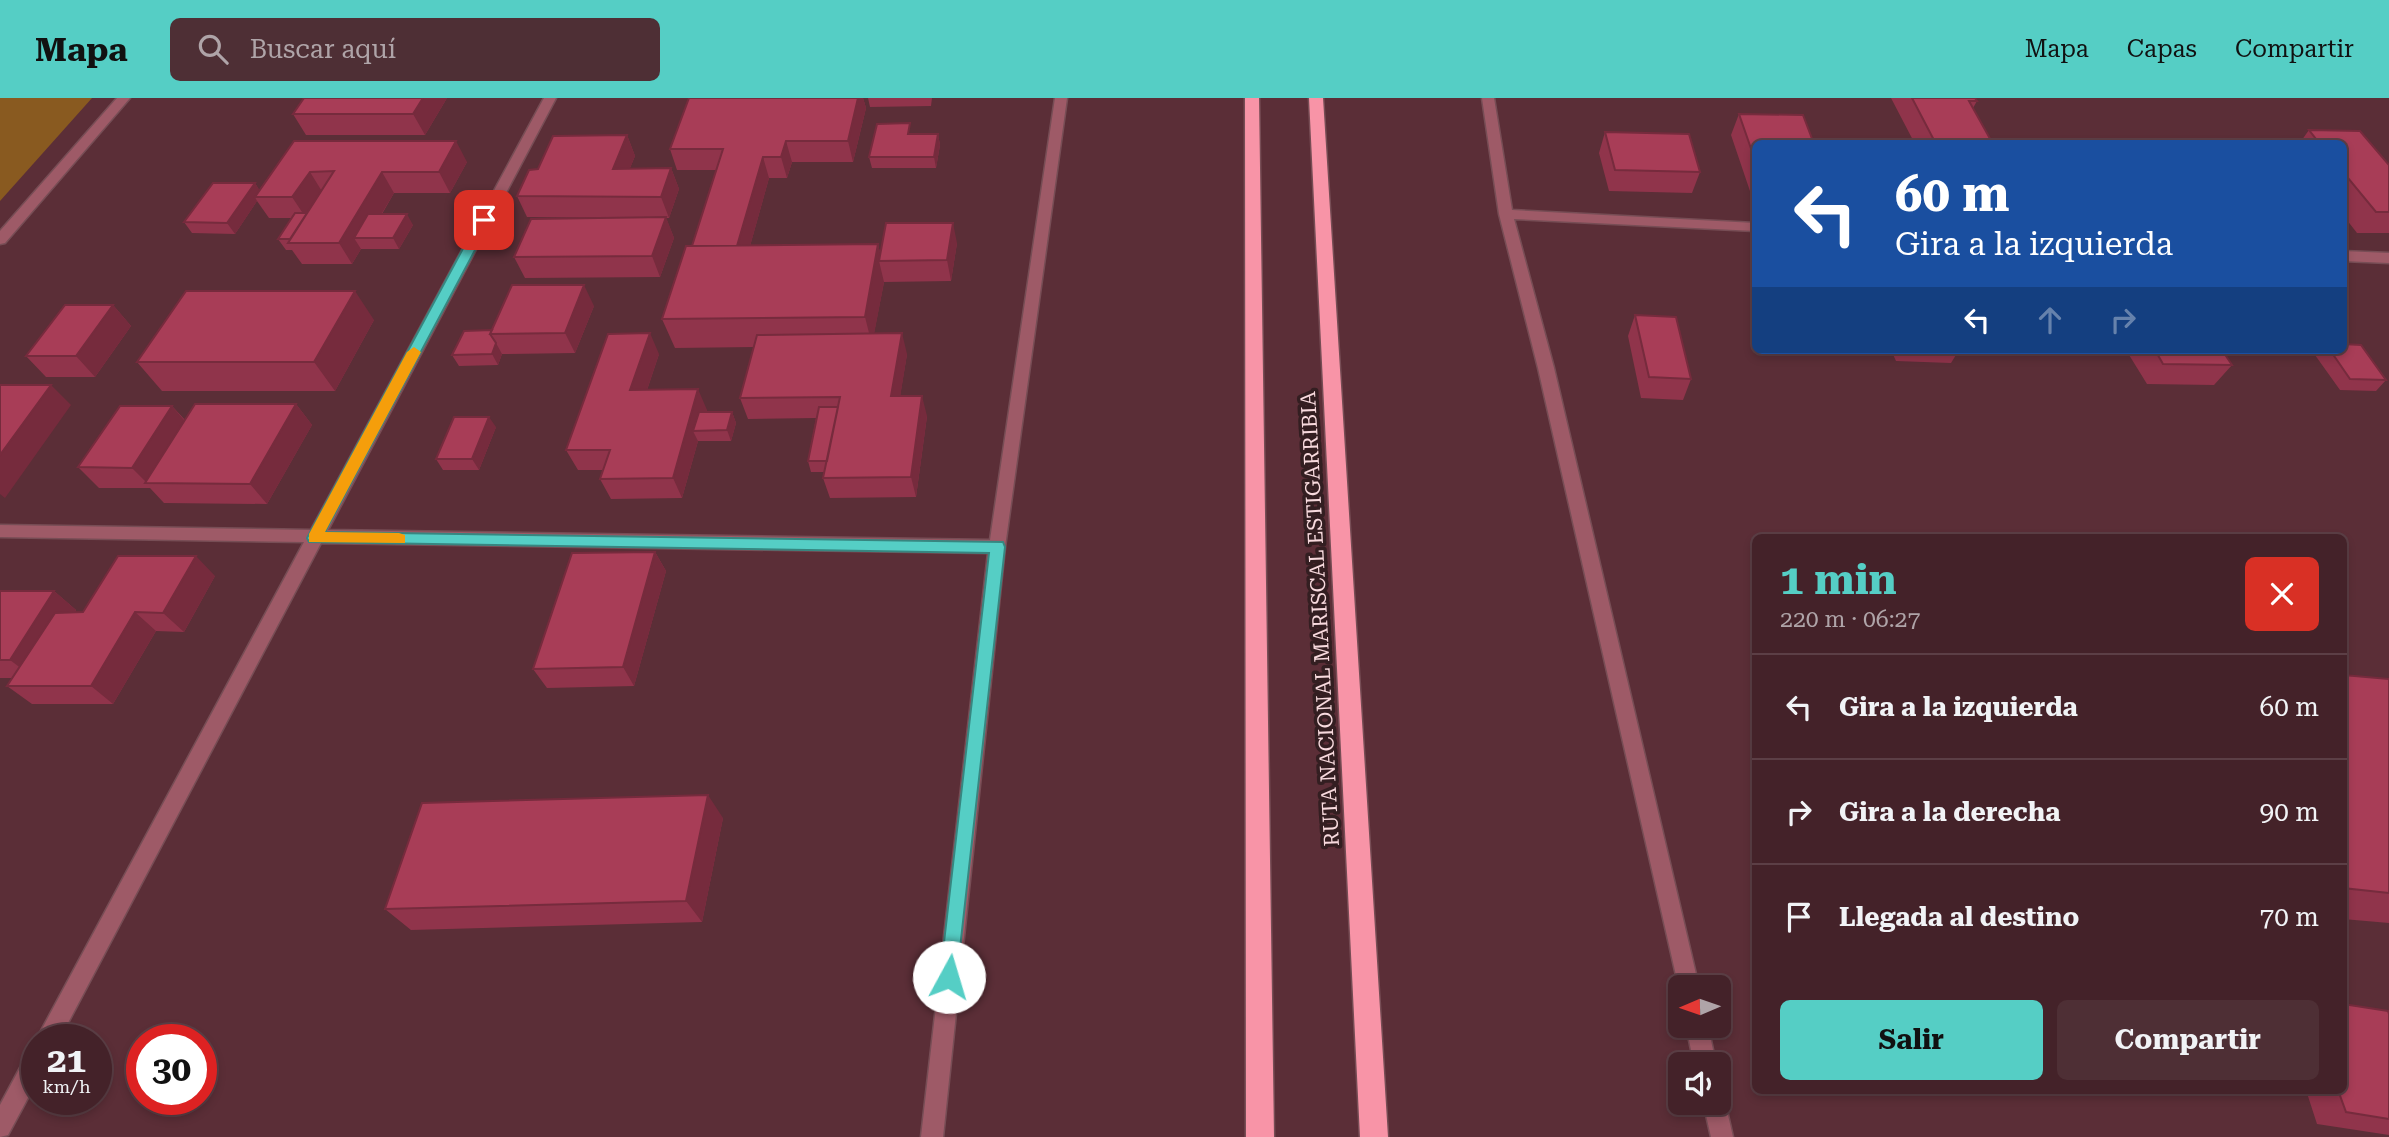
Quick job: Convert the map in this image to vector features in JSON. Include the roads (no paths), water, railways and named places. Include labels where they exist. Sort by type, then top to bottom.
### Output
[{"type":"highway","points":[[1252,98],[1260,1137]]},
{"type":"highway","name":"RUTA NACIONAL MARISCAL ESTIGARRIBIA","points":[[1316,98],[1374,1137]]},
{"type":"street","points":[[0,240],[124,98]]},
{"type":"street","points":[[56,1024],[550,98]]},
{"type":"street","points":[[932,1137],[997,547],[1061,98]]},
{"type":"street","points":[[1488,98],[1506,214],[1546,368],[1685,975]]},
{"type":"street","points":[[1506,214],[1752,227]]},
{"type":"street","points":[[2347,256],[2389,258]]},
{"type":"street","points":[[0,531],[997,547]]},
{"type":"street","points":[[0,1127],[21,1088]]},
{"type":"street","points":[[1717,1115],[1722,1137]]}]
